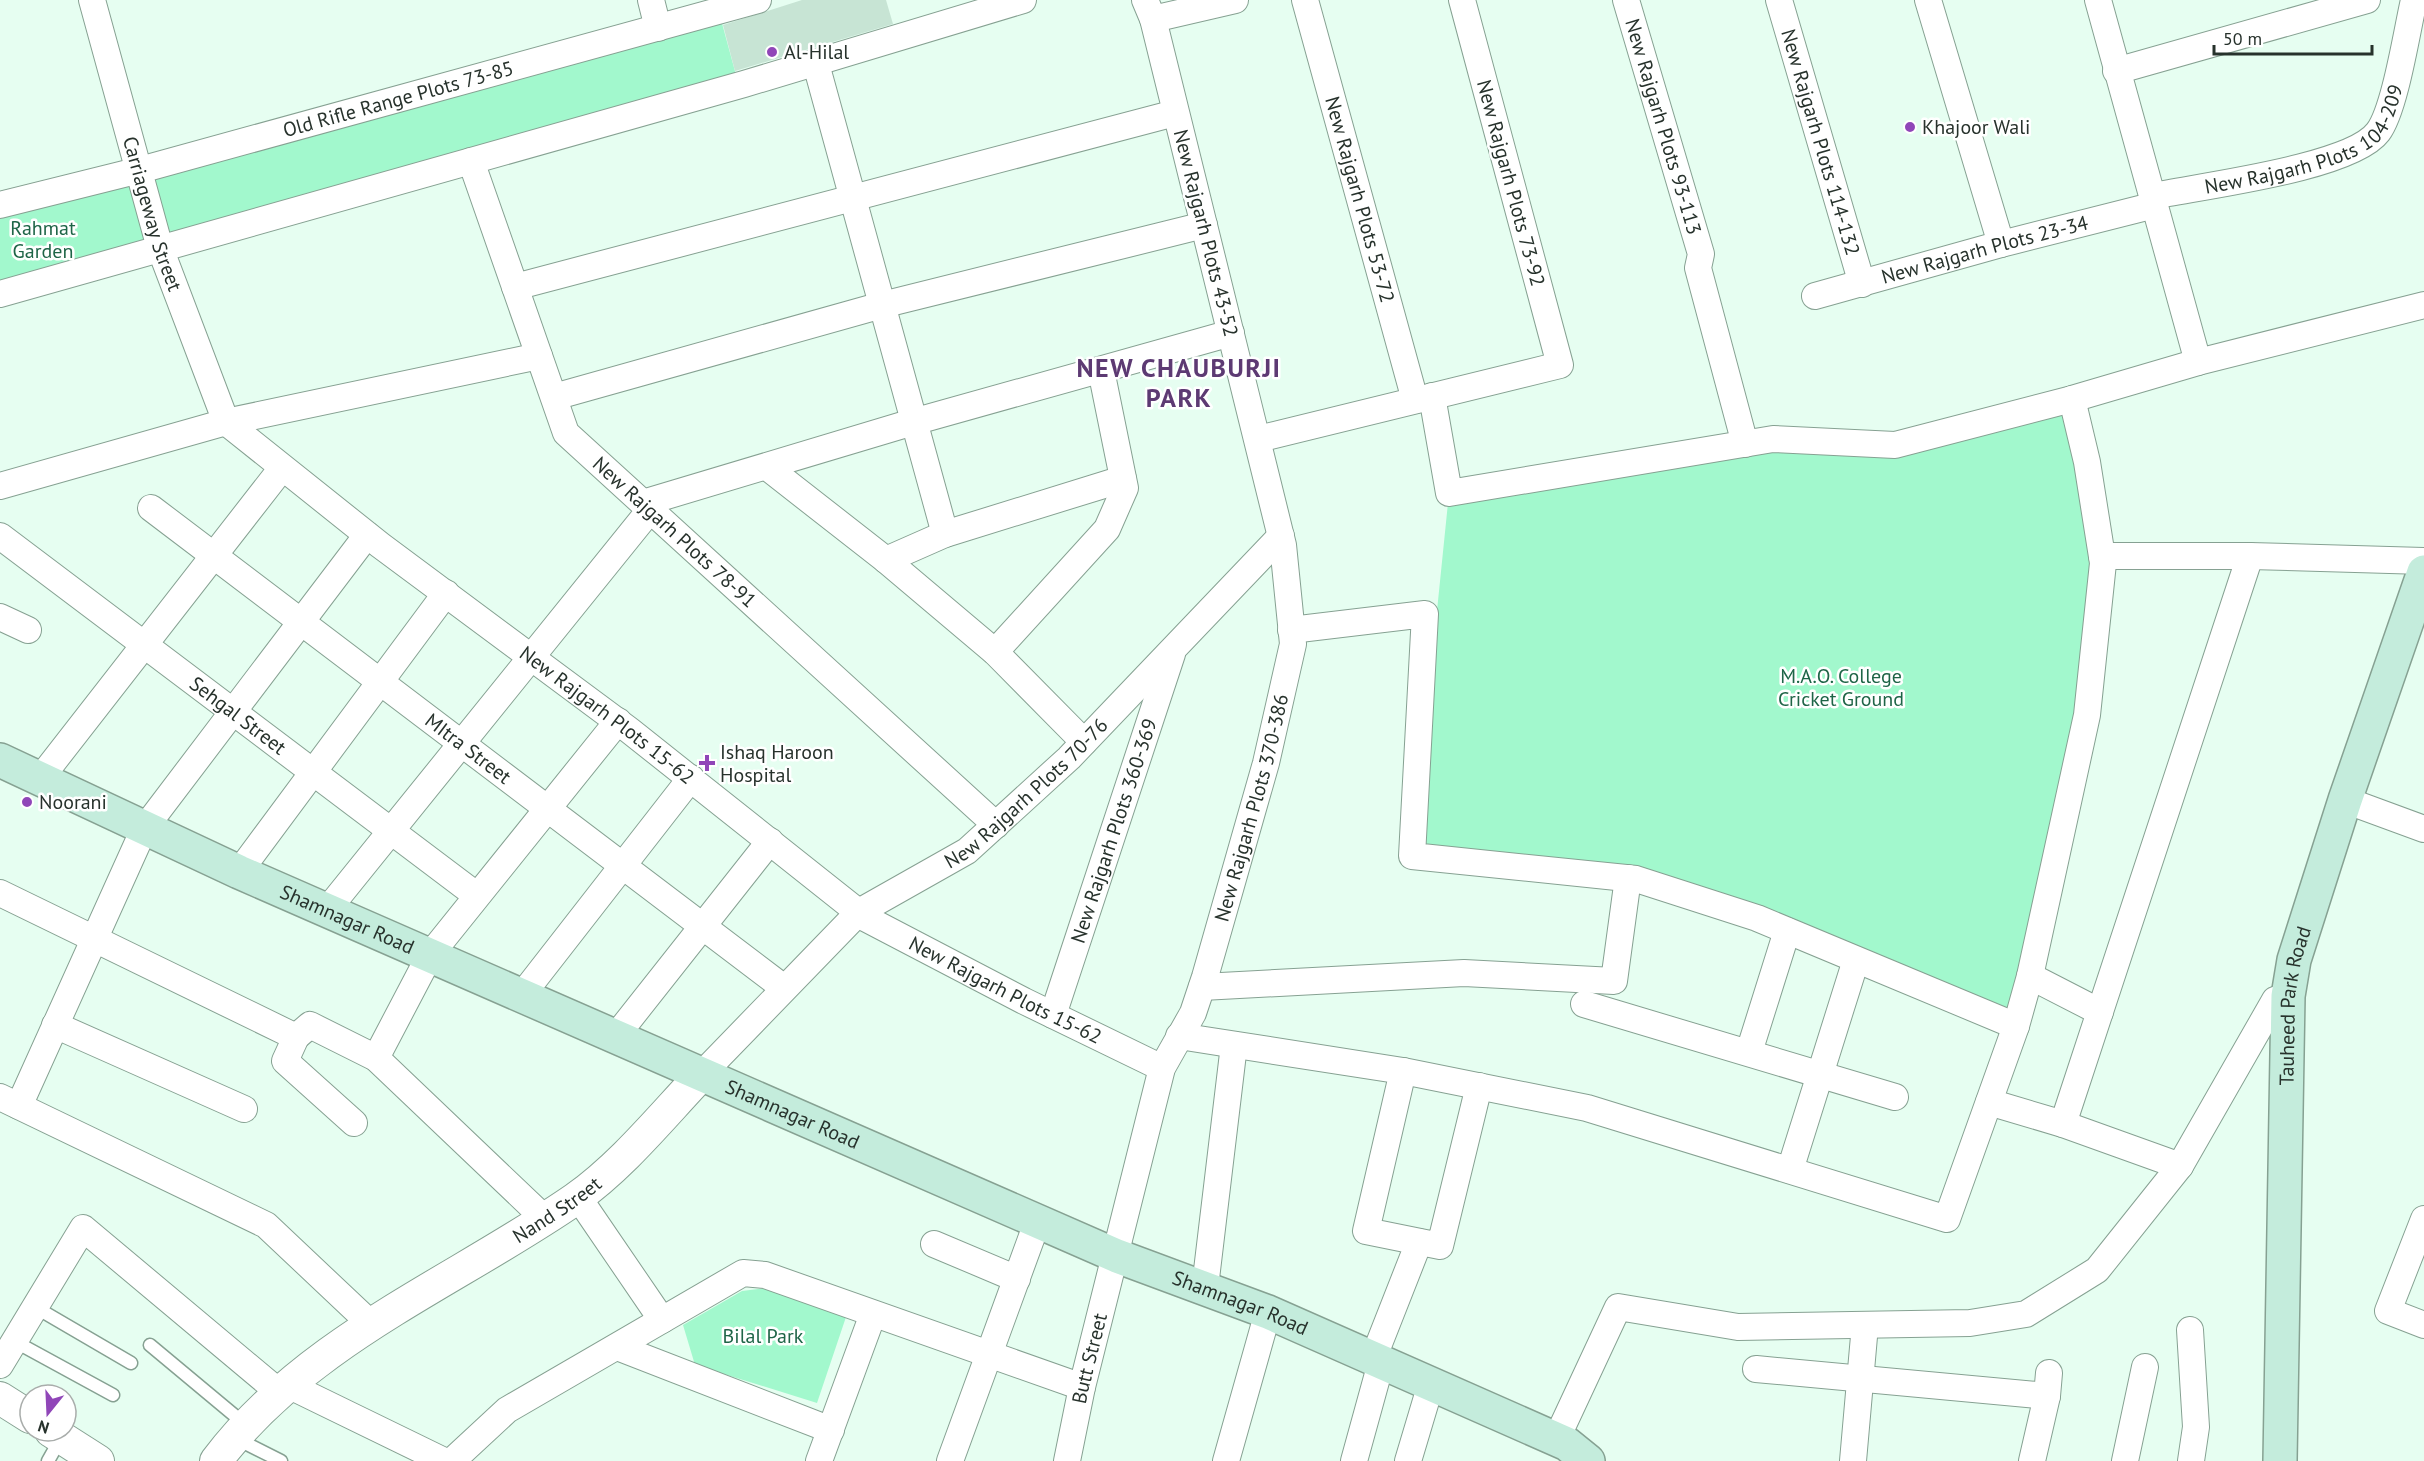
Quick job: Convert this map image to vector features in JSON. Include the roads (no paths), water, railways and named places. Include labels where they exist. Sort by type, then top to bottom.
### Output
[{"type":"main road","name":"Tauheed Park Road","points":[[2280,1461],[2288,996],[2294,960],[2345,800],[2417,614],[2424,572]]},
{"type":"main road","name":"Shamnagar Road","points":[[0,760],[239,872],[1117,1256],[1268,1312],[1567,1444],[1588,1461]]},
{"type":"street","name":"Carriageway Street","points":[[92,0],[160,248],[226,422]]},
{"type":"street","points":[[651,0],[658,28]]},
{"type":"street","name":"Old Rifle Range Plots 73-85","points":[[0,205],[140,170],[758,0]]},
{"type":"street","points":[[0,294],[816,63],[1023,0]]},
{"type":"street","points":[[1149,10],[1235,0]]},
{"type":"street","name":"New Rajgarh Plots 53-72","points":[[1305,0],[1449,493],[1744,444]]},
{"type":"street","name":"New Rajgarh Plots 73-92","points":[[1423,398],[1560,365],[1462,0]]},
{"type":"street","name":"New Rajgarh Plots 93-113","points":[[1626,0],[1701,254],[1698,268],[1744,444]]},
{"type":"street","name":"New Rajgarh Plots 114-132","points":[[1779,0],[1862,284]]},
{"type":"street","points":[[1928,0],[2001,244]]},
{"type":"street","points":[[2098,0],[2198,362]]},
{"type":"street","points":[[2116,70],[2367,0]]},
{"type":"street","name":"New Rajgarh Plots 104-209","points":[[2154,200],[2309,165],[2364,145],[2379,131],[2389,110],[2414,0]]},
{"type":"street","name":"New Rajgarh Plots 43-52","points":[[1149,10],[1281,536]]},
{"type":"street","points":[[816,63],[851,198],[945,534]]},
{"type":"street","points":[[515,287],[1175,113]]},
{"type":"street","name":"New Rajgarh Plots 78-91","points":[[471,161],[566,433],[996,825]]},
{"type":"street","name":"New Rajgarh Plots 23-34","points":[[1815,296],[2154,200]]},
{"type":"street","points":[[554,397],[882,305],[1204,225]]},
{"type":"street","points":[[1744,444],[1773,439],[1894,445],[2072,399],[2198,362],[2424,304]]},
{"type":"street","points":[[328,909],[531,657],[646,506],[913,422],[1231,333]]},
{"type":"street","points":[[0,486],[226,422],[539,356]]},
{"type":"street","points":[[995,652],[1107,530],[1125,488],[1101,370]]},
{"type":"street","points":[[1257,439],[1423,398]]},
{"type":"street","points":[[1179,1036],[1403,1071],[1587,1108],[1947,1219],[2016,1026],[2030,976],[2087,715],[2102,556],[2087,462],[2072,399]]},
{"type":"street","name":"New Rajgarh Plots 15-62","points":[[226,422],[367,534],[618,721],[859,912],[1053,1015],[1162,1068]]},
{"type":"street","points":[[767,467],[886,560],[995,652],[1084,742]]},
{"type":"street","points":[[39,780],[282,468]]},
{"type":"street","points":[[886,560],[945,534],[1123,479]]},
{"type":"street","name":"MItra Street","points":[[151,508],[784,988]]},
{"type":"street","points":[[367,534],[144,829],[55,1025],[9,1102],[266,1225],[373,1326]]},
{"type":"street","name":"New Rajgarh Plots 370-386","points":[[1162,1068],[1193,1013],[1202,987],[1266,763],[1293,644],[1281,536]]},
{"type":"street","name":"New Rajgarh Plots 70-76","points":[[859,912],[967,851],[1084,742],[1281,536]]},
{"type":"street","name":"Sehgal Street","points":[[0,537],[477,895]]},
{"type":"street","points":[[2102,556],[2250,556],[2424,561]]},
{"type":"street","points":[[2063,1124],[2250,556]]},
{"type":"street","points":[[239,872],[446,593]]},
{"type":"street","points":[[1292,630],[1425,614],[1412,856],[1628,878],[1757,918],[2016,1026]]},
{"type":"street","points":[[0,617],[28,630]]},
{"type":"street","name":"New Rajgarh Plots 360-369","points":[[1053,1015],[1174,648]]},
{"type":"street","points":[[376,1058],[430,955],[618,721]]},
{"type":"street","points":[[522,996],[691,778]]},
{"type":"street","points":[[2345,800],[2424,829]]},
{"type":"street","points":[[616,1036],[770,841]]},
{"type":"street","points":[[1202,987],[1464,973],[1614,981],[1628,878]]},
{"type":"street","points":[[2,898],[93,939],[296,1037]]},
{"type":"street","name":"Nand Street","points":[[232,1441],[285,1389],[330,1353],[578,1197],[618,1162],[859,912]]},
{"type":"street","points":[[1749,1052],[1786,931]]},
{"type":"street","points":[[1791,1170],[1856,960]]},
{"type":"street","points":[[2030,976],[2100,1012]]},
{"type":"street","points":[[1556,1440],[1618,1307],[1738,1327],[1970,1323],[2026,1314],[2097,1270],[2180,1166],[2275,1000],[2288,996]]},
{"type":"street","points":[[1584,1004],[1895,1097]]},
{"type":"street","points":[[354,1123],[285,1061],[296,1037],[310,1024],[376,1058],[545,1219]]},
{"type":"street","points":[[55,1025],[244,1110]]},
{"type":"street","points":[[1205,1287],[1234,1045]]},
{"type":"street","name":"Butt Street","points":[[1067,1461],[1082,1387],[1117,1256],[1162,1068]]},
{"type":"street","points":[[1403,1071],[1366,1231],[1419,1242],[1440,1246],[1479,1086]]},
{"type":"street","points":[[1989,1102],[2063,1124],[2180,1166]]},
{"type":"street","points":[[578,1197],[662,1320]]},
{"type":"street","points":[[2424,1219],[2418,1250],[2388,1311],[2424,1325]]},
{"type":"street","points":[[950,1461],[1038,1220]]},
{"type":"street","points":[[0,1365],[82,1228],[285,1389],[444,1461]]},
{"type":"street","points":[[1354,1461],[1377,1361],[1419,1242]]},
{"type":"street","points":[[934,1244],[1017,1279]]},
{"type":"street","points":[[452,1461],[507,1410],[743,1273],[765,1275],[1082,1387]]},
{"type":"street","points":[[1226,1461],[1268,1312]]},
{"type":"street","points":[[819,1461],[873,1314]]},
{"type":"street","points":[[1853,1461],[1865,1325]]},
{"type":"street","points":[[2190,1329],[2196,1427],[2191,1461]]},
{"type":"street","points":[[617,1347],[831,1430]]},
{"type":"street","points":[[2125,1461],[2145,1367]]},
{"type":"street","points":[[1756,1369],[1860,1378],[2048,1385],[2032,1461]]},
{"type":"street","points":[[1408,1461],[1431,1384]]},
{"type":"street","points":[[0,1398],[18,1409]]},
{"type":"street","points":[[54,1443],[98,1461]]},
{"type":"lane","points":[[35,1306],[131,1363]]},
{"type":"lane","points":[[14,1341],[112,1395]]},
{"type":"lane","points":[[150,1345],[232,1441],[281,1461]]},
{"type":"place","name":"Al-Hilal","points":[[772,52]]},
{"type":"place","name":"Khajoor Wali","points":[[1910,127]]},
{"type":"place","name":"Ishaq Haroon Hospital","points":[[707,763]]},
{"type":"place","name":"Noorani","points":[[27,802]]},
{"type":"district","name":"NEW CHAUBURJI PARK","points":[[1179,383]]},
{"type":"park label","name":"Rahmat Garden","points":[[43,240]]},
{"type":"park label","name":"M.A.O. College Cricket Ground","points":[[1841,688]]},
{"type":"park label","name":"Bilal Park","points":[[763,1336]]}]
